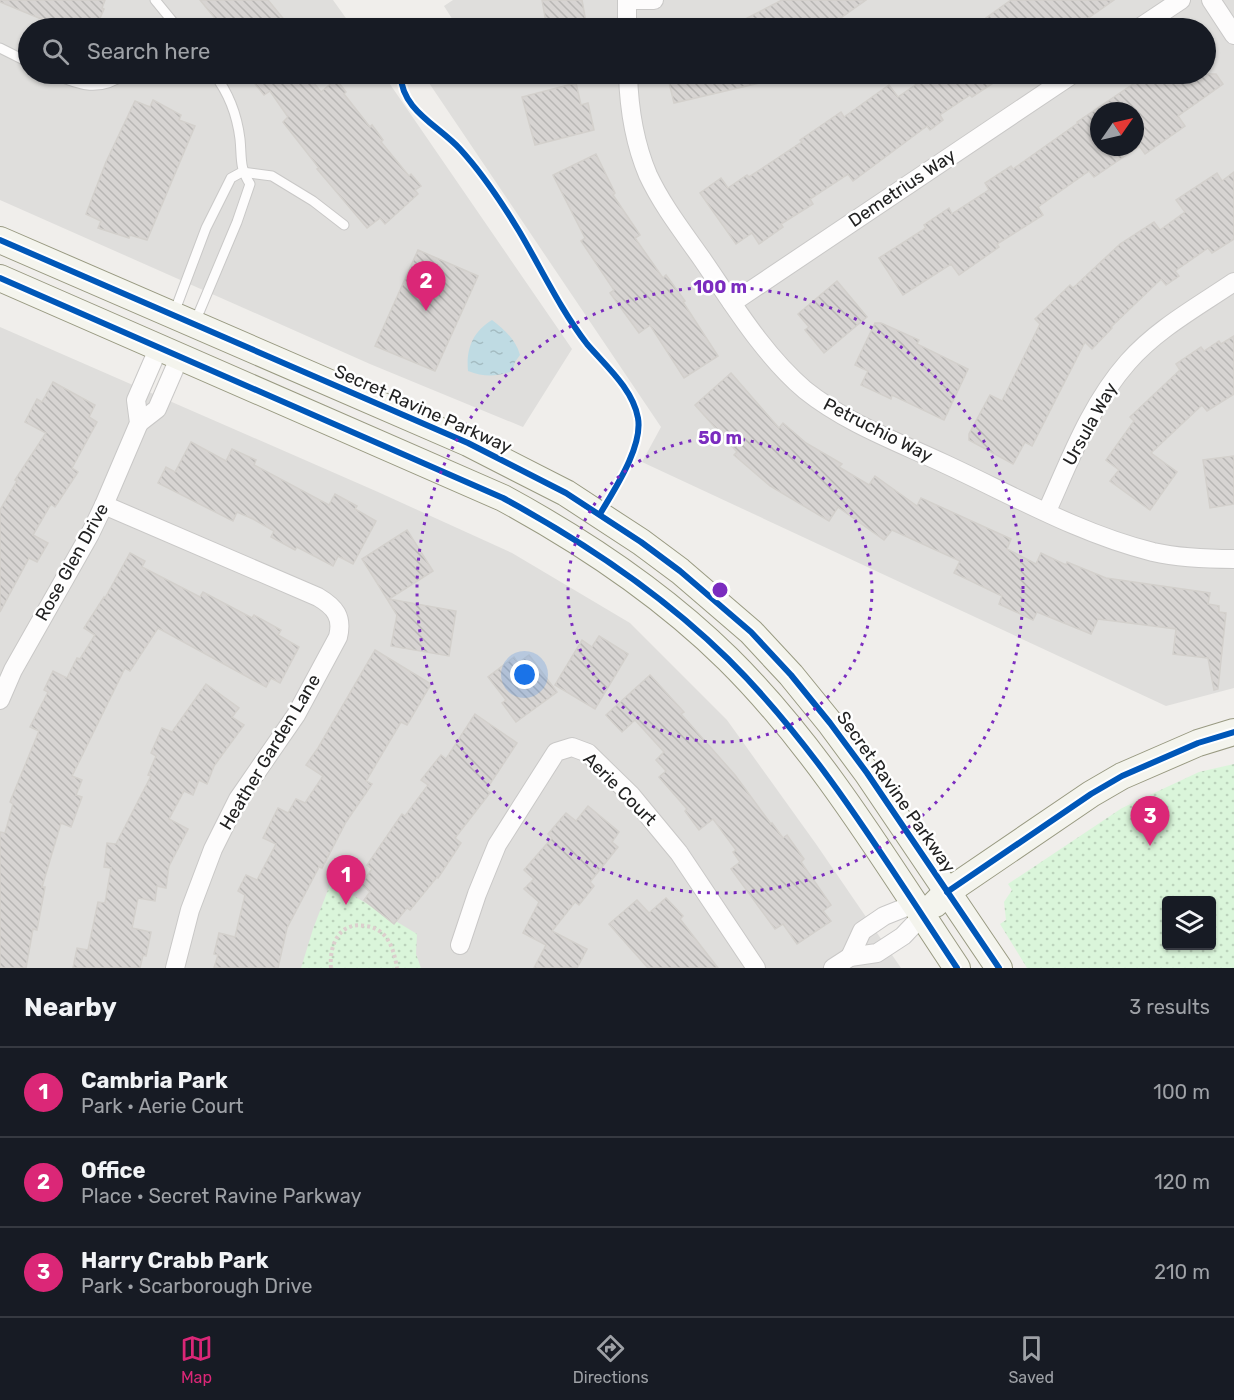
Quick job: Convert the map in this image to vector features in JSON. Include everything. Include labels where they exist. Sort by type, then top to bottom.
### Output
[{"type":"main road","name":"Secret Ravine Parkway","points":[[0,240],[468,443],[566,493],[641,542],[751,632],[791,675],[867,773],[999,968]]},
{"type":"main road","points":[[0,278],[503,498],[548,523],[622,571],[660,600],[728,659],[804,745],[957,968]]},
{"type":"main road","points":[[169,352],[183,320]]},
{"type":"main road","points":[[918,910],[1122,776],[1198,743],[1234,732]]},
{"type":"street","points":[[627,18],[627,0],[654,0]]},
{"type":"street","points":[[1154,18],[1181,0]]},
{"type":"street","points":[[1210,0],[1234,35]]},
{"type":"street","name":"Petruchio Way","points":[[629,84],[634,133],[648,174],[674,218],[766,349],[786,372],[828,406],[877,432],[1095,533],[1154,552],[1183,557],[1234,559]]},
{"type":"street","name":"Demetrius Way","points":[[732,303],[1057,84]]},
{"type":"street","name":"Ursula Way","points":[[1047,511],[1097,404],[1128,362],[1169,326],[1234,282]]},
{"type":"street","name":"Rose Glen Drive","points":[[0,700],[7,667],[90,534],[139,423],[157,409],[169,352]]},
{"type":"street","name":"Heather Garden Lane","points":[[104,505],[330,603],[338,614],[341,625],[338,637],[296,715],[238,799],[213,849],[190,910],[175,968]]},
{"type":"street","name":"Aerie Court","points":[[460,945],[477,894],[498,845],[556,753],[572,747],[588,753],[630,795],[664,834],[756,968]]},
{"type":"street","points":[[850,957],[862,931],[884,916],[918,910]]},
{"type":"street","points":[[833,968],[850,957],[878,953],[903,936],[918,910]]},
{"type":"lane","points":[[155,0],[170,18]]},
{"type":"lane","points":[[0,48],[18,57]]},
{"type":"lane","points":[[78,84],[101,86],[106,84]]},
{"type":"lane","points":[[183,320],[237,222],[250,184],[242,172],[240,136],[231,102],[220,84]]},
{"type":"lane","points":[[183,320],[206,228],[231,178],[242,172],[272,176],[313,201],[344,225]]},
{"type":"path","points":[[331,968],[331,952],[337,936],[344,929],[357,925],[372,928],[385,936],[393,950],[397,968]]},
{"type":"shaded area","points":[[0,0],[333,0],[346,18],[18,18],[18,84],[390,84],[572,349],[523,427],[370,364],[0,200]]},
{"type":"shaded area","points":[[453,0],[1234,0],[1234,688],[1166,706],[642,462],[661,427],[430,84],[1216,84],[1216,18],[452,18],[444,6]]},
{"type":"shaded area","points":[[0,327],[512,553],[630,623],[727,720],[901,968],[0,968]]},
{"type":"green space","points":[[1234,764],[1234,968],[1027,968],[1000,924],[1006,920],[1004,902],[1012,890],[1008,884],[1122,808],[1199,772]]},
{"type":"green space","points":[[331,882],[417,934],[416,954],[421,968],[301,968]]},
{"type":"water","points":[[492,320],[516,344],[520,355],[513,371],[490,376],[468,371],[468,356],[472,342],[480,330]]},
{"type":"building","points":[[0,0],[105,0],[100,18],[39,18],[0,2]]},
{"type":"building","points":[[200,0],[268,0],[283,18],[215,18]]},
{"type":"building","points":[[542,0],[582,0],[585,18],[545,18]]},
{"type":"building","points":[[782,0],[866,0],[841,18],[747,18]]},
{"type":"building","points":[[1011,0],[1114,0],[1088,18],[986,18]]},
{"type":"building","points":[[1216,74],[1223,84],[1178,116],[1185,126],[1145,154],[1144,102],[1107,102],[1133,84],[1216,84]]},
{"type":"building","points":[[255,84],[315,84],[321,92],[330,84],[340,84],[346,92],[344,94],[383,140],[381,142],[409,176],[411,174],[421,186],[415,190],[418,194],[385,224],[380,218],[367,228],[317,169],[319,168],[283,122],[288,117],[270,91],[264,95]]},
{"type":"building","points":[[576,84],[581,105],[588,103],[594,130],[535,145],[522,97]]},
{"type":"building","points":[[669,84],[755,84],[674,103]]},
{"type":"building","points":[[917,84],[992,84],[940,115],[943,120],[930,130],[927,126],[853,181],[848,174],[810,199],[813,204],[781,224],[783,227],[759,244],[752,233],[736,244],[700,193],[721,178],[728,188],[747,175],[749,177],[802,142],[800,140],[841,112],[844,117],[889,85],[898,97]]},
{"type":"building","points":[[153,100],[181,115],[179,120],[195,126],[147,240],[130,235],[129,238],[98,228],[101,221],[86,214],[106,162],[135,101],[150,107]]},
{"type":"building","points":[[1090,113],[1090,156],[1125,156],[1094,177],[1089,171],[1038,207],[1043,215],[997,244],[999,247],[959,275],[951,264],[903,295],[879,258],[926,228],[924,225],[949,208],[952,214],[989,190],[985,183],[1011,166],[1013,169]]},
{"type":"building","points":[[596,154],[615,193],[613,195],[640,235],[635,238],[663,278],[666,275],[685,301],[683,302],[718,356],[684,378],[650,325],[639,333],[610,293],[614,290],[581,241],[585,238],[553,175]]},
{"type":"building","points":[[1234,172],[1234,239],[1212,253],[1208,248],[1175,271],[1179,276],[1166,285],[1161,279],[1111,327],[1092,349],[1085,342],[1032,446],[1025,442],[1013,464],[969,440],[969,434],[990,395],[1002,401],[1040,324],[1035,319],[1070,285],[1073,288],[1120,244],[1154,222],[1160,230],[1185,212],[1176,200],[1217,173],[1222,181]]},
{"type":"building","points":[[418,250],[478,276],[435,371],[375,346]]},
{"type":"building","points":[[837,281],[867,317],[824,353],[805,330],[809,327],[798,314]]},
{"type":"building","points":[[875,323],[881,323],[919,340],[917,344],[968,369],[944,420],[892,395],[891,399],[861,385],[868,371],[855,365]]},
{"type":"building","points":[[1234,336],[1234,394],[1207,411],[1202,405],[1151,453],[1177,472],[1150,510],[1110,481],[1119,470],[1106,460],[1134,421],[1130,417],[1180,370],[1176,364],[1201,347],[1204,351],[1219,341],[1221,344]]},
{"type":"building","points":[[731,373],[779,428],[783,423],[806,443],[842,464],[839,467],[869,485],[875,476],[917,506],[921,498],[1011,539],[1007,549],[1036,564],[1041,553],[1066,565],[1067,562],[1106,578],[1210,593],[1208,604],[1219,606],[1219,612],[1226,613],[1218,689],[1214,690],[1208,658],[1173,654],[1176,629],[1098,619],[1091,634],[1037,612],[1033,620],[999,604],[1002,596],[954,573],[960,561],[892,530],[884,540],[838,507],[829,521],[770,486],[734,455],[737,452],[695,405]]},
{"type":"building","points":[[53,382],[95,405],[89,417],[97,422],[72,468],[78,472],[55,507],[51,504],[33,535],[48,543],[37,562],[29,558],[0,612],[0,510],[17,481],[15,480],[46,433],[25,422],[37,399],[42,402]]},
{"type":"building","points":[[191,442],[226,461],[232,449],[256,460],[254,465],[329,505],[335,494],[357,506],[355,509],[376,521],[353,564],[338,556],[333,566],[297,547],[295,550],[271,537],[274,531],[253,519],[237,512],[233,521],[158,483],[166,467],[175,472]]},
{"type":"building","points":[[1234,456],[1234,504],[1210,508],[1203,460]]},
{"type":"building","points":[[407,530],[433,571],[389,599],[456,611],[449,656],[391,646],[397,615],[362,559]]},
{"type":"building","points":[[130,553],[145,561],[142,567],[200,597],[203,592],[252,618],[254,615],[281,630],[278,635],[299,647],[280,683],[271,678],[266,687],[158,628],[130,671],[125,668],[72,776],[82,780],[76,795],[82,797],[71,827],[61,823],[42,887],[45,887],[37,930],[33,929],[26,968],[0,968],[0,832],[5,833],[13,804],[10,802],[39,731],[30,727],[48,692],[44,690],[53,671],[67,678],[77,658],[80,659],[95,635],[84,628],[105,598]]},
{"type":"building","points":[[599,636],[628,654],[595,709],[555,685],[582,640],[592,647]]},
{"type":"building","points":[[375,650],[431,684],[407,725],[401,722],[366,781],[372,784],[346,822],[322,868],[319,867],[287,928],[278,968],[214,968],[218,955],[214,954],[219,933],[235,937],[245,895],[238,891],[246,875],[257,880],[276,844],[263,838],[278,808],[288,813],[296,799],[305,803],[323,776],[306,765]]},
{"type":"building","points":[[529,655],[557,692],[516,722],[502,703],[506,700],[488,677],[514,657],[518,663]]},
{"type":"building","points":[[650,675],[684,712],[681,714],[735,775],[771,824],[783,838],[787,835],[804,859],[801,862],[831,905],[823,911],[831,921],[797,944],[783,924],[775,929],[731,869],[740,862],[733,852],[736,850],[713,819],[699,830],[685,811],[687,809],[659,777],[666,771],[656,760],[664,752],[635,720],[622,732],[606,715]]},
{"type":"building","points":[[206,684],[239,708],[232,717],[244,725],[214,766],[207,784],[199,780],[193,795],[184,791],[169,819],[188,829],[169,866],[166,888],[157,886],[155,901],[138,898],[132,928],[151,932],[146,956],[143,955],[140,968],[73,968],[77,948],[88,950],[98,902],[105,903],[111,868],[104,867],[107,843],[116,844],[151,776],[148,775],[156,756],[151,753],[162,728],[172,732]]},
{"type":"building","points":[[475,714],[517,743],[486,790],[490,793],[455,838],[461,843],[438,878],[410,910],[407,908],[394,924],[364,900],[370,892],[361,884],[372,869],[367,865],[402,814],[405,816],[428,785],[421,780],[441,755],[446,759]]},
{"type":"building","points":[[588,806],[619,832],[612,842],[618,847],[590,882],[594,886],[579,905],[575,902],[552,931],[587,949],[577,968],[534,968],[546,945],[523,933],[539,902],[524,889],[534,879],[524,870],[552,838],[548,834],[566,813],[576,821]]},
{"type":"building","points":[[666,898],[683,916],[680,919],[718,968],[648,968],[609,924],[637,900],[649,913]]},
{"type":"cycle path","points":[[402,84],[414,107],[460,149],[484,178],[519,231],[568,317],[587,344],[624,387],[635,407],[638,429],[632,455],[600,514]]},
{"type":"cycle path","points":[[0,240],[468,443],[566,493],[641,542],[680,571],[751,632],[791,675],[867,773],[999,968]]},
{"type":"cycle path","points":[[0,278],[503,498],[592,551],[649,591],[703,635],[728,659],[792,730],[850,807],[957,968]]},
{"type":"cycle path","points":[[947,892],[1091,794],[1122,776],[1198,743],[1234,732]]},
{"type":"place","name":"Office","points":[[426,311]]},
{"type":"place","name":"Harry Crabb Park","points":[[1150,846]]},
{"type":"place","name":"Cambria Park","points":[[346,905]]}]
